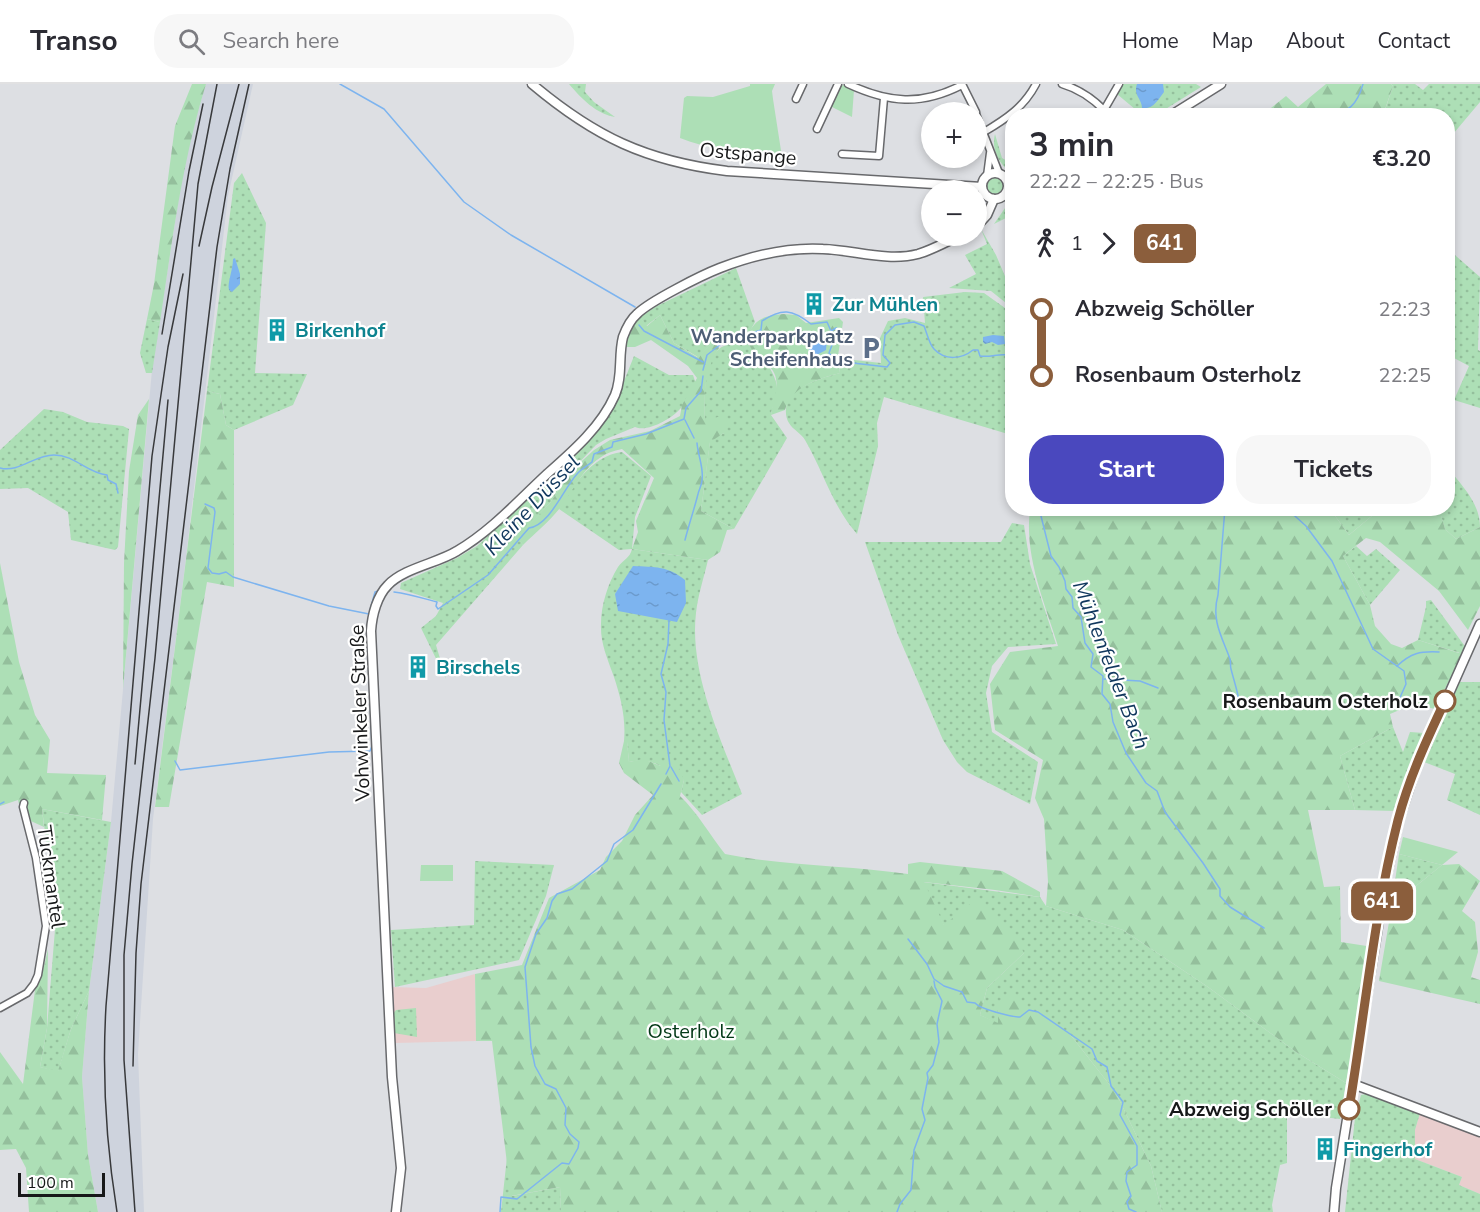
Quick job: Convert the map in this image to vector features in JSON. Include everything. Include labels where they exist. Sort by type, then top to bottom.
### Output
[{"type":"street","name":"Ostspange","points":[[532,84],[568,113],[605,136],[633,149],[671,161],[727,171],[921,183]]},
{"type":"street","points":[[796,99],[803,84]]},
{"type":"street","points":[[817,129],[838,84]]},
{"type":"street","points":[[848,84],[884,98],[911,100],[927,98],[962,84],[971,102]]},
{"type":"street","points":[[864,91],[867,84]]},
{"type":"street","points":[[1019,108],[1036,84]]},
{"type":"street","points":[[1062,84],[1078,90],[1102,108]]},
{"type":"street","points":[[1105,108],[1119,84]]},
{"type":"street","points":[[1180,108],[1221,84]]},
{"type":"street","points":[[842,154],[879,156],[884,98]]},
{"type":"street","points":[[987,130],[1005,119]]},
{"type":"street","points":[[987,142],[999,173],[1005,178]]},
{"type":"street","points":[[987,176],[990,153]]},
{"type":"street","points":[[983,180],[993,173],[999,173]]},
{"type":"street","points":[[987,213],[994,199],[1005,195]]},
{"type":"street","points":[[987,196],[994,199]]},
{"type":"street","name":"Vohwinkeler Straße","points":[[396,1212],[401,1168],[392,1077],[372,633],[374,614],[383,591],[398,577],[447,557],[466,545],[491,525],[581,441],[611,403],[619,382],[624,335],[635,315],[649,305],[721,268],[779,252],[823,249],[893,256],[916,254],[935,246]]},
{"type":"street","points":[[1334,1212],[1385,883],[1399,819],[1419,758],[1480,624]]},
{"type":"street","name":"Tückmantel","points":[[0,1008],[27,993],[34,984],[46,926],[36,858],[24,803]]},
{"type":"street","points":[[1353,1084],[1480,1132]]},
{"type":"shaded area","points":[[206,84],[253,84],[228,196],[153,819],[138,1054],[144,1212],[98,1212],[88,1155],[82,1077],[89,991],[111,822],[152,370],[183,171]]},
{"type":"shaded area","points":[[475,974],[476,1041],[395,1043],[390,987],[426,988]]},
{"type":"shaded area","points":[[1420,1113],[1480,1136],[1480,1194],[1459,1185],[1462,1177],[1415,1159],[1415,1130]]},
{"type":"green space","points":[[192,84],[206,84],[184,172],[160,322],[147,319],[154,284],[175,126]]},
{"type":"green space","points":[[569,84],[586,84],[585,92],[594,102],[615,117],[595,109]]},
{"type":"green space","points":[[750,84],[775,84],[772,91],[782,157],[718,149],[680,138],[684,98],[687,96],[713,97],[750,86]]},
{"type":"green space","points":[[1123,84],[1196,84],[1201,87],[1167,108],[1134,108],[1117,94]]},
{"type":"green space","points":[[1326,84],[1391,84],[1393,86],[1385,108],[1271,108],[1286,96],[1298,107]]},
{"type":"green space","points":[[1391,84],[1415,84],[1423,90],[1429,84],[1480,84],[1480,102],[1455,132],[1455,108],[1386,108],[1393,86]]},
{"type":"green space","points":[[844,85],[854,90],[852,117],[830,106],[840,86]]},
{"type":"green space","points":[[995,134],[1002,158],[1005,160],[1005,168],[997,156]]},
{"type":"green space","points":[[242,173],[266,223],[255,373],[307,374],[293,405],[234,430],[226,425],[220,394],[207,391],[234,183]]},
{"type":"green space","points":[[992,178],[998,178],[1003,183],[1003,189],[998,194],[992,194],[987,189],[987,183]]},
{"type":"green space","points":[[1005,208],[1005,218],[994,224]]},
{"type":"green space","points":[[987,239],[1005,276],[1005,302],[991,291],[949,288],[976,274],[965,255],[987,246]]},
{"type":"green space","points":[[1455,255],[1480,277],[1478,350],[1480,351],[1480,408],[1455,400],[1469,366],[1455,359]]},
{"type":"green space","points":[[736,268],[755,322],[750,331],[714,341],[698,357],[674,343],[660,315],[646,326],[640,317],[657,306]]},
{"type":"green space","points":[[965,292],[984,293],[1005,308],[1005,433],[884,397],[877,423],[878,446],[857,534],[841,512],[805,440],[788,421],[786,406],[797,390],[819,379],[840,373],[839,364],[854,360],[881,363],[880,338],[888,321],[905,318],[925,323],[923,297]]},
{"type":"green space","points":[[783,314],[796,315],[806,323],[839,318],[843,322],[838,356],[840,373],[800,389],[788,402],[785,410],[771,415],[776,388],[775,375],[766,363],[760,366],[749,344],[741,341],[758,321]],"holes":[[[814,333],[826,337],[821,352],[808,354]]]},
{"type":"green space","points":[[660,315],[674,343],[697,357],[714,341],[719,348],[710,365],[706,383],[705,421],[724,415],[728,420],[724,433],[710,442],[701,511],[734,529],[727,530],[720,552],[708,560],[632,549],[638,532],[636,521],[654,478],[622,449],[600,457],[592,464],[556,513],[523,545],[517,537],[550,503],[571,471],[594,450],[610,440],[650,431],[680,416],[682,405],[697,378],[688,366],[651,340],[635,347],[624,347],[633,325],[640,317],[647,326]]},
{"type":"green space","points":[[147,319],[160,322],[152,373],[146,373],[140,353]]},
{"type":"green space","points":[[741,341],[759,354],[773,374],[777,391],[771,415],[787,438],[734,529],[701,511],[710,441],[724,433],[705,422],[705,394],[707,373],[714,356],[721,347]]},
{"type":"green space","points":[[634,356],[669,375],[693,375],[696,384],[681,408],[672,416],[653,426],[635,427],[606,439],[596,445],[571,471],[550,503],[518,537],[523,545],[436,645],[446,679],[421,628],[436,616],[443,603],[400,589],[401,583],[457,558],[477,546],[578,453],[598,431],[615,404]]},
{"type":"green space","points":[[207,391],[220,394],[226,425],[234,430],[234,587],[207,582],[169,807],[155,807]]},
{"type":"green space","points":[[149,399],[123,689],[124,563],[129,471],[138,415]]},
{"type":"green space","points":[[44,409],[63,412],[87,422],[123,426],[129,429],[118,547],[115,550],[71,540],[68,512],[28,488],[0,489],[0,450]]},
{"type":"green space","points":[[622,452],[651,476],[635,517],[632,549],[619,550],[559,509],[577,481],[592,465],[601,459]]},
{"type":"green space","points":[[1455,477],[1474,503],[1480,527],[1456,539],[1445,529],[1441,516],[1455,516]]},
{"type":"green space","points":[[1030,516],[1335,516],[1349,535],[1372,516],[1441,516],[1445,529],[1456,539],[1480,527],[1480,606],[1468,630],[1439,591],[1380,542],[1366,538],[1343,556],[1370,605],[1375,626],[1391,644],[1402,648],[1418,640],[1459,653],[1464,645],[1466,646],[1435,709],[1414,704],[1390,714],[1393,727],[1340,756],[1355,810],[1308,810],[1324,887],[1340,886],[1341,942],[1373,947],[1346,1083],[1296,1052],[1208,987],[1123,930],[1046,906],[1048,882],[1044,819],[1035,798],[1043,760],[995,730],[990,684],[1010,652],[1058,646],[1041,595],[1033,561]]},
{"type":"green space","points":[[1335,516],[1372,516],[1349,535]]},
{"type":"green space","points":[[1012,523],[1024,525],[1030,564],[1056,644],[1008,647],[992,666],[986,693],[992,732],[1038,762],[1030,804],[967,772],[957,762],[943,740],[898,635],[865,542],[1001,542]]},
{"type":"green space","points":[[1356,546],[1367,556],[1376,549],[1400,570],[1370,605],[1343,556]]},
{"type":"green space","points":[[632,549],[708,560],[696,613],[697,659],[716,729],[742,794],[702,815],[681,792],[684,780],[652,762],[629,762],[627,742],[624,741],[621,701],[603,645],[601,617],[611,580]]},
{"type":"green space","points":[[0,563],[19,662],[35,715],[50,740],[47,773],[106,775],[102,820],[42,809],[44,827],[22,817],[18,800],[0,806]]},
{"type":"green space","points":[[1431,600],[1464,645],[1460,653],[1418,640],[1426,601]]},
{"type":"green space","points":[[1460,682],[1480,682],[1480,815],[1447,800],[1455,774],[1424,762]]},
{"type":"green space","points":[[1393,727],[1403,752],[1410,732],[1424,733],[1396,811],[1355,810],[1340,756]]},
{"type":"green space","name":"Osterholz","points":[[624,741],[627,741],[629,762],[643,759],[661,766],[676,761],[684,780],[680,796],[698,816],[725,854],[770,861],[908,874],[908,864],[920,862],[1002,871],[1040,892],[1040,897],[924,882],[944,925],[976,899],[1012,930],[1024,953],[987,988],[980,1015],[998,1023],[998,1003],[1009,995],[1069,1033],[1116,1093],[1151,1166],[1162,1212],[561,1212],[560,1187],[511,1196],[492,1041],[476,1041],[475,974],[522,965],[549,898],[600,870],[606,857],[622,841],[635,815],[653,795],[624,773],[619,763]]},
{"type":"green space","points":[[42,809],[111,822],[89,991],[71,1029],[58,1072],[40,1067],[47,1028],[56,917]]},
{"type":"green space","points":[[1403,837],[1458,852],[1442,865],[1399,854]]},
{"type":"green space","points":[[1399,854],[1442,865],[1416,886],[1395,881]]},
{"type":"green space","points":[[475,861],[554,865],[546,896],[519,960],[395,987],[391,930],[474,925]]},
{"type":"green space","points":[[1459,864],[1480,881],[1462,911],[1475,922],[1478,952],[1471,977],[1480,980],[1480,1004],[1379,981],[1389,922],[1407,914],[1416,886],[1442,865]]},
{"type":"green space","points":[[421,865],[453,865],[453,881],[420,881]]},
{"type":"green space","points":[[923,882],[1040,897],[1046,906],[1123,930],[1208,987],[1296,1052],[1346,1083],[1340,1119],[1287,1113],[1287,1163],[1280,1165],[1272,1205],[1273,1212],[1162,1212],[1151,1166],[1116,1093],[1069,1033],[998,1024],[980,1015],[987,988],[1024,953],[944,926]]},
{"type":"green space","points":[[48,949],[47,1028],[40,1067],[58,1071],[71,1029],[89,991],[82,1077],[88,1155],[98,1212],[29,1212],[26,1168],[16,1149],[0,1150],[0,1052],[23,1084],[35,990],[42,975]]},
{"type":"green space","points":[[416,1008],[417,1037],[394,1033],[392,1015],[396,1010]]},
{"type":"green space","points":[[1366,1094],[1420,1113],[1415,1130],[1415,1159],[1462,1177],[1459,1185],[1480,1194],[1480,1212],[1345,1212],[1355,1118],[1361,1095]]},
{"type":"green space","points":[[507,1157],[512,1196],[560,1187],[561,1212],[501,1212]]},
{"type":"water","points":[[1137,84],[1163,84],[1164,92],[1152,106],[1142,108],[1136,91]]},
{"type":"water","points":[[235,258],[240,274],[240,284],[232,292],[229,290],[229,284]]},
{"type":"water","points":[[814,333],[827,339],[826,350],[813,357],[808,354]]},
{"type":"water","points":[[1004,336],[1005,344],[998,345],[992,342],[985,344],[983,342],[983,337]]},
{"type":"water","points":[[633,566],[667,570],[685,580],[686,603],[677,622],[618,611],[615,594]]},
{"type":"waterway","points":[[340,84],[384,109],[464,202],[511,235],[635,307]]},
{"type":"waterway","name":"Kleine Düssel","points":[[1349,108],[1358,97],[1363,84]]},
{"type":"waterway","name":"Kleine Düssel","points":[[703,370],[707,355],[721,344],[761,330],[762,321],[781,312],[798,315],[811,324],[827,322],[831,331],[836,328],[841,331],[835,337],[829,353],[836,361],[887,367],[890,363],[883,355],[885,335],[895,325],[914,322],[924,326],[932,347],[938,353],[948,357],[959,357],[973,350],[978,350],[980,356],[1005,355]]},
{"type":"waterway","points":[[639,325],[644,331],[703,362]]},
{"type":"waterway","name":"Kleine Düssel","points":[[394,592],[437,602],[438,609],[488,575],[529,528],[544,520],[572,480],[592,462],[594,454],[612,447],[613,442],[646,434],[684,419],[686,408],[701,391],[703,376]]},
{"type":"waterway","points":[[685,420],[694,438]]},
{"type":"waterway","points":[[685,540],[702,482],[697,443]]},
{"type":"waterway","name":"Kleine Düssel","points":[[0,468],[14,468],[47,456],[61,456],[107,475],[108,480],[116,484],[118,493]]},
{"type":"waterway","name":"Kleine Düssel","points":[[205,504],[214,508],[215,512],[208,568],[212,573],[226,572],[233,577],[329,606],[369,614],[375,592],[378,591]]},
{"type":"waterway","name":"Mühlenfelder Bach","points":[[1041,516],[1051,556],[1059,567],[1066,589],[1072,597],[1073,608],[1081,617],[1085,643],[1093,654],[1091,667],[1103,676],[1102,694],[1110,704],[1113,722],[1126,753],[1146,783],[1157,791],[1165,812],[1203,863],[1220,889],[1220,896],[1230,907],[1264,928]]},
{"type":"waterway","points":[[1224,516],[1216,612],[1218,628],[1230,659],[1240,706]]},
{"type":"waterway","points":[[1295,516],[1306,526],[1332,561],[1373,649],[1404,671],[1406,684],[1398,702]]},
{"type":"waterway","points":[[666,774],[670,766],[664,720],[666,692],[661,674],[668,644],[669,620]]},
{"type":"waterway","points":[[1397,666],[1416,654],[1439,652]]},
{"type":"waterway","points":[[1104,679],[1140,681],[1158,688]]},
{"type":"waterway","points":[[175,761],[180,770],[329,752],[370,751],[372,746],[370,698]]},
{"type":"waterway","points":[[671,767],[679,781]]},
{"type":"waterway","points":[[500,1212],[501,1197],[517,1199],[562,1163],[569,1164],[579,1142],[570,1134],[565,1125],[566,1108],[556,1089],[545,1084],[535,1066],[531,1047],[525,967],[536,934],[547,918],[552,901],[557,894],[572,889],[607,861],[614,844],[633,830],[661,784]]},
{"type":"waterway","points":[[0,804],[4,802]]},
{"type":"waterway","points":[[908,939],[927,964],[934,979],[944,986],[962,992],[967,1002],[1016,1017],[1020,1017],[1029,1010],[1038,1012],[1092,1049],[1097,1061],[1107,1067],[1111,1086],[1123,1102],[1120,1115],[1137,1146],[1137,1165],[1127,1172],[1126,1181],[1131,1196],[1127,1202],[1129,1209],[1136,1212]]},
{"type":"waterway","points":[[897,1212],[911,1190],[914,1150],[925,1120],[922,1109],[927,1073],[933,1065],[939,1042],[937,1024],[942,1001],[934,981]]},
{"type":"railway","points":[[135,1212],[124,1060],[124,955],[155,658],[198,184],[217,84]]},
{"type":"railway","points":[[199,246],[239,84]]},
{"type":"railway","points":[[133,1066],[136,953],[141,884],[217,247],[230,169],[249,84]]},
{"type":"railway","points":[[162,334],[189,171],[203,104]]},
{"type":"railway","points":[[117,1212],[106,1109],[104,1058],[106,1006],[152,456],[168,347],[183,274]]},
{"type":"railway","points":[[135,764],[168,400]]},
{"type":"bus line","name":"641","points":[[1349,1109],[1394,838],[1416,768],[1445,701]]},
{"type":"place","name":"Zur Mühlen","points":[[814,304]]},
{"type":"place","name":"Birkenhof","points":[[277,330]]},
{"type":"place","name":"Wanderparkplatz Scheifenhaus","points":[[871,348]]},
{"type":"place","name":"Birschels","points":[[418,667]]},
{"type":"place","name":"Rosenbaum Osterholz","points":[[1445,701]]},
{"type":"place","name":"Abzweig Schöller","points":[[1349,1109]]},
{"type":"place","name":"Fingerhof","points":[[1325,1149]]}]
